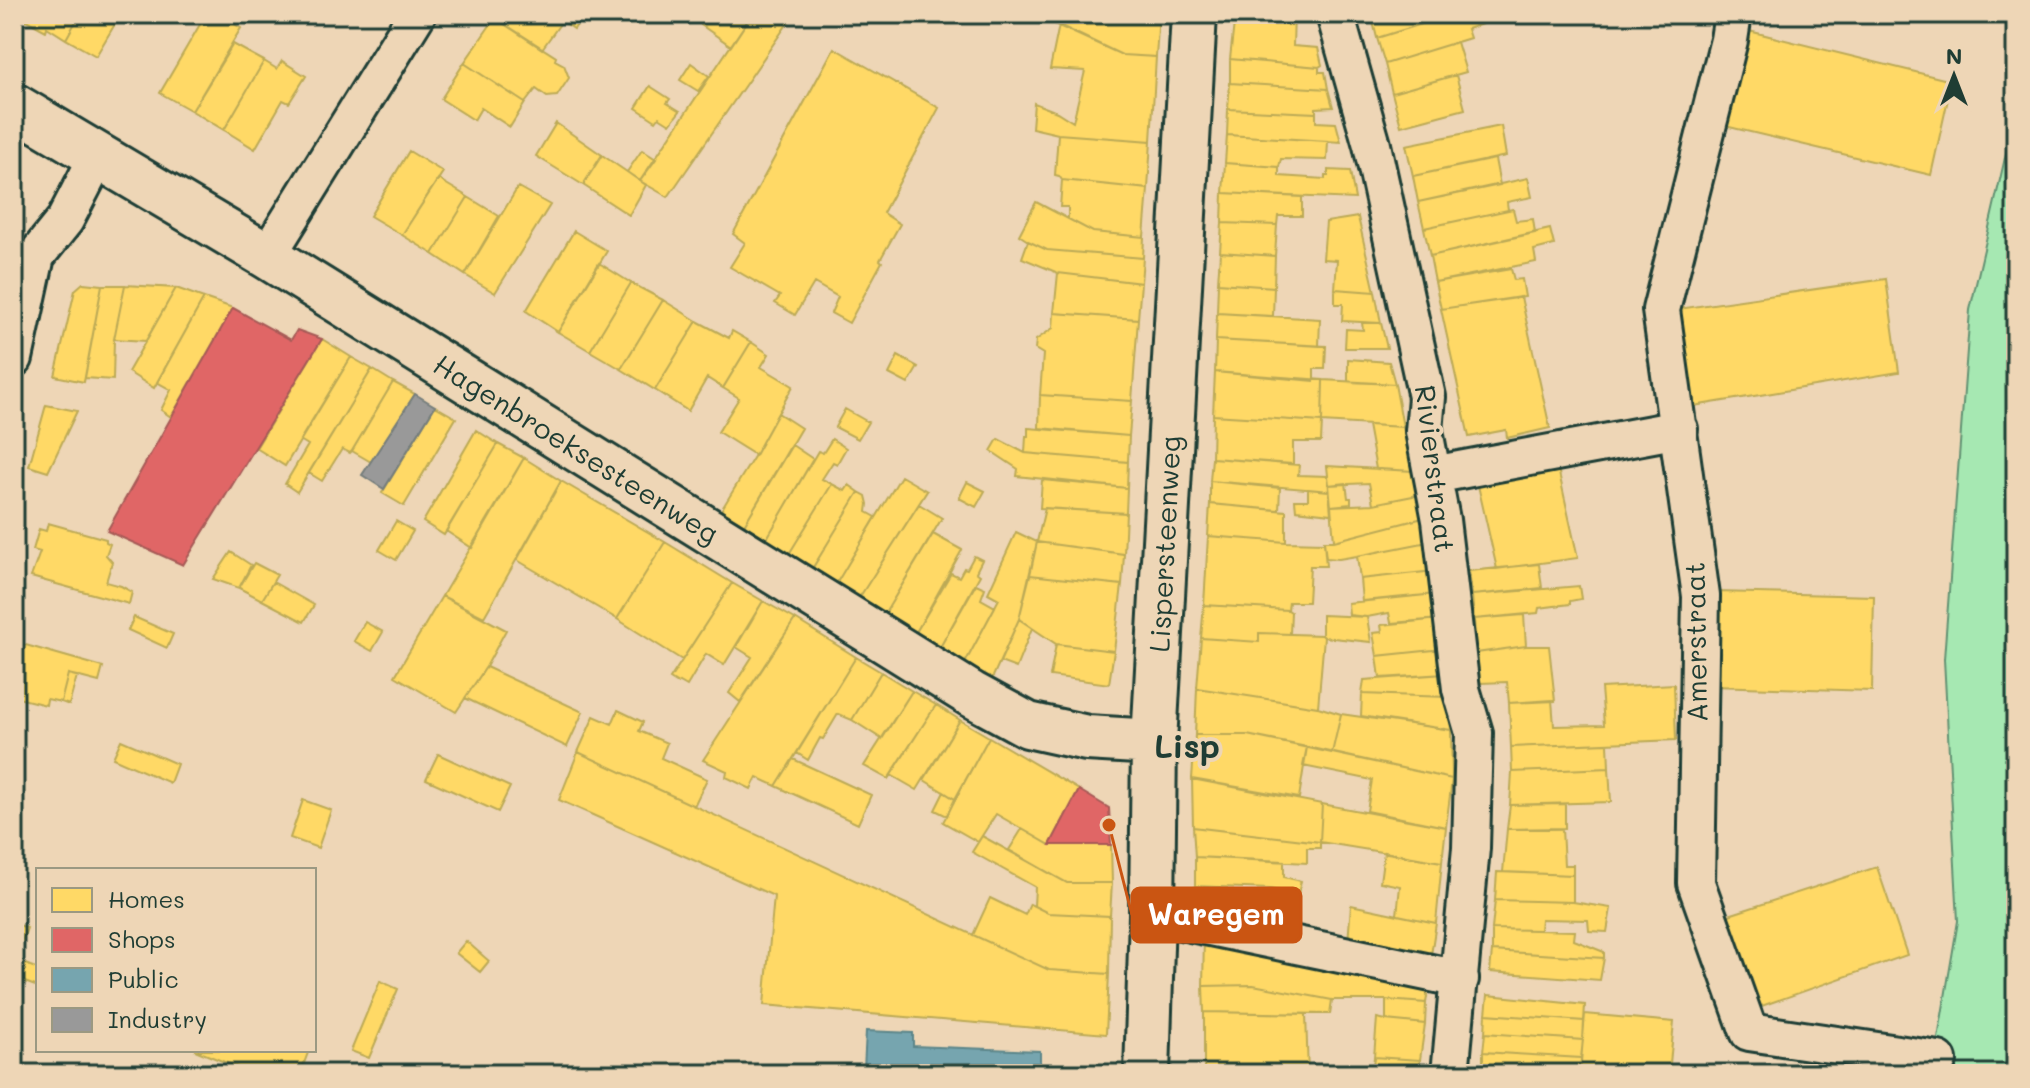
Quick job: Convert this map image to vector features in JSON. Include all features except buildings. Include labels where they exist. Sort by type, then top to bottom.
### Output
[{"type":"street","points":[[267,256],[417,14]]},
{"type":"street","name":"Lispersteenweg","points":[[1147,1074],[1154,742],[1194,14]]},
{"type":"street","name":"Rivierstraat","points":[[1335,14],[1372,145],[1427,397],[1424,431],[1447,565],[1461,689],[1474,733],[1471,848],[1450,1074]]},
{"type":"street","name":"Amerstraat","points":[[1733,14],[1661,310],[1701,596],[1696,883],[1749,1032],[1938,1060]]},
{"type":"street","name":"Hagenbroeksesteenweg","points":[[14,106],[267,256],[971,694],[1028,725],[1087,738],[1154,742]]},
{"type":"street","points":[[14,358],[25,253],[65,220],[98,156]]},
{"type":"street","points":[[1433,475],[1679,429]]},
{"type":"street","points":[[1152,915],[1460,979]]},
{"type":"green space","points":[[2016,110],[2016,1074],[1932,1074],[1958,921],[1944,659],[1970,310]]},
{"type":"place","name":"Waregem","points":[[1109,825]]},
{"type":"district","name":"Lisp","points":[[1187,747]]}]
